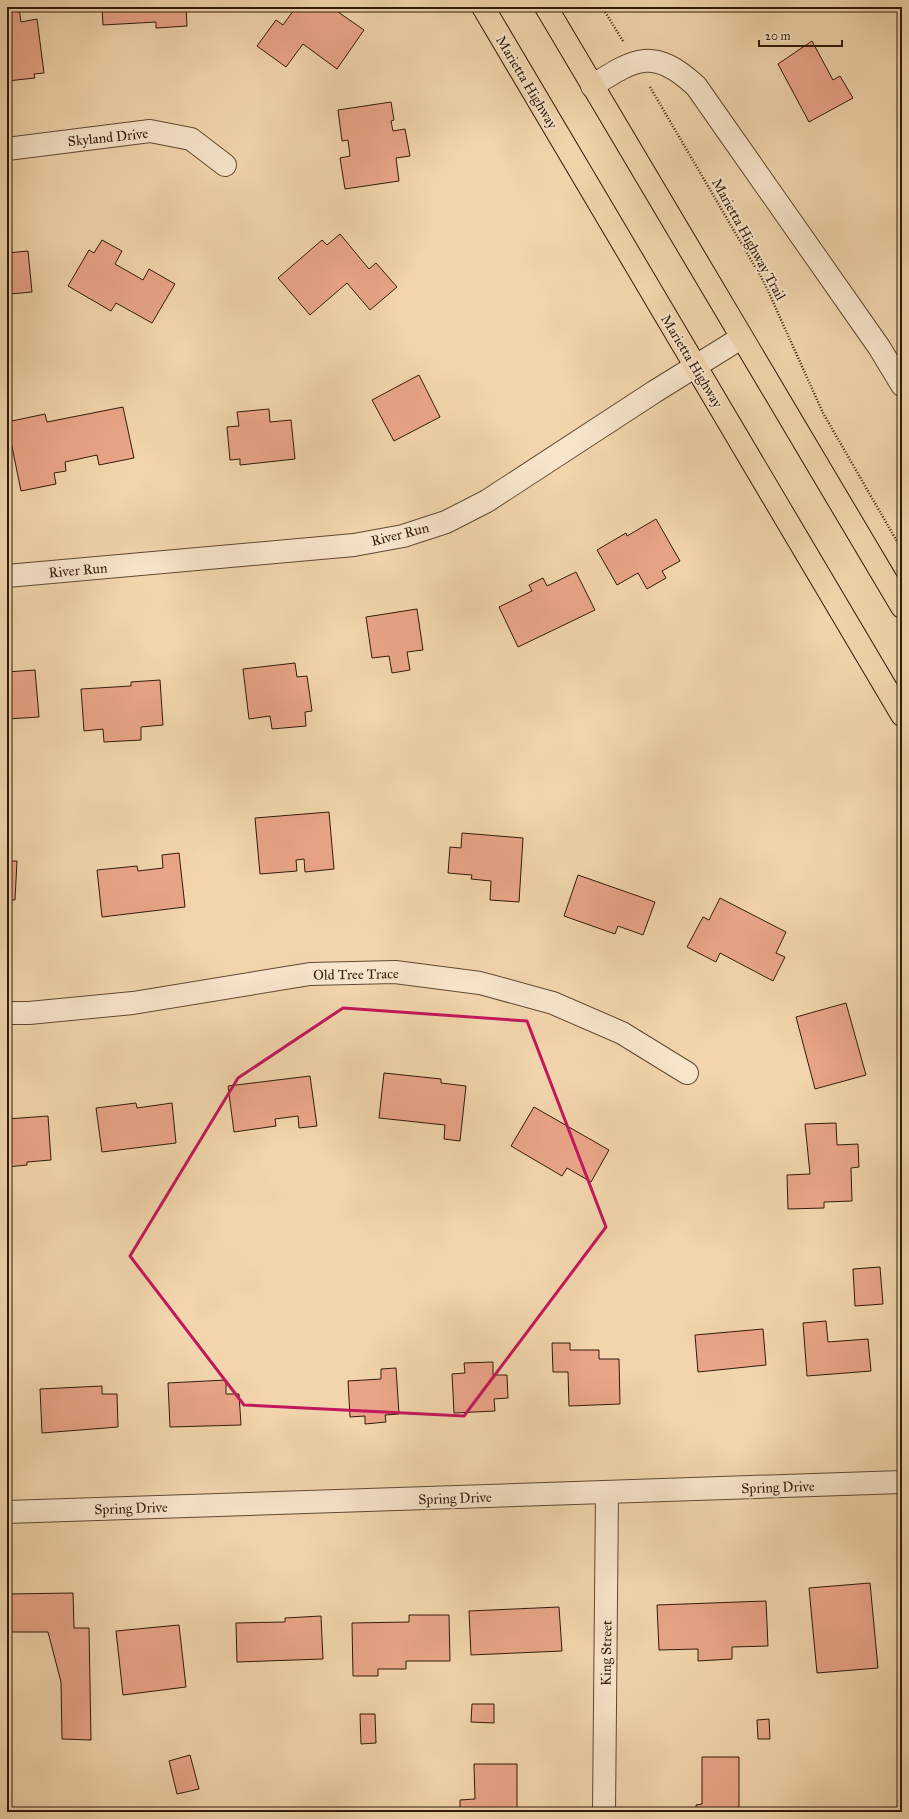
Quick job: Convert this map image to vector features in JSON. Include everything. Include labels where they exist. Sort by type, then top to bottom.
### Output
[{"type":"highway","name":"Marietta Highway","points":[[483,7],[902,715]]},
{"type":"highway","points":[[546,7],[902,607]]},
{"type":"street","points":[[592,86],[628,64],[635,62],[657,62],[670,66],[681,72],[696,86],[879,347],[902,385]]},
{"type":"street","name":"Skyland Drive","points":[[7,149],[150,131],[191,139],[225,165]]},
{"type":"street","name":"River Run","points":[[7,576],[354,545],[403,536],[446,522],[487,501],[654,392],[741,338]]},
{"type":"street","name":"Old Tree Trace","points":[[7,1013],[29,1013],[134,1003],[310,974],[395,972],[480,983],[553,1003],[622,1033],[687,1073]]},
{"type":"street","name":"Spring Drive","points":[[7,1512],[902,1482]]},
{"type":"street","name":"King Street","points":[[604,1812],[607,1493]]},
{"type":"path","name":"Marietta Highway Trail","points":[[602,7],[764,282],[823,413],[902,550]]},
{"type":"highlighted area","points":[[343,1008],[527,1021],[606,1227],[464,1416],[244,1405],[130,1256],[238,1078]]},
{"type":"building","points":[[19,7],[21,22],[37,19],[44,73],[34,74],[35,78],[7,81],[7,8]]},
{"type":"building","points":[[102,7],[186,7],[187,26],[156,28],[156,22],[103,25]]},
{"type":"building","points":[[296,7],[331,7],[364,30],[337,69],[303,44],[286,67],[257,46],[276,20],[283,25]]},
{"type":"building","points":[[812,41],[833,80],[840,76],[853,98],[809,122],[778,64]]},
{"type":"building","points":[[391,102],[394,120],[391,121],[393,131],[405,129],[410,156],[396,158],[399,181],[345,189],[340,158],[350,156],[348,140],[342,141],[338,110]]},
{"type":"building","points":[[340,234],[369,269],[376,263],[397,287],[370,310],[347,283],[310,315],[278,278],[322,240],[327,245]]},
{"type":"building","points":[[102,240],[122,251],[115,264],[143,280],[149,269],[175,284],[152,323],[116,303],[111,311],[68,286],[89,250],[94,253]]},
{"type":"building","points":[[28,251],[32,292],[10,294],[10,291],[7,292],[7,253]]},
{"type":"building","points":[[419,375],[440,417],[394,441],[372,400]]},
{"type":"building","points":[[123,407],[134,458],[99,465],[97,455],[65,462],[66,471],[54,473],[56,484],[21,491],[7,422],[45,414],[47,422]]},
{"type":"building","points":[[269,409],[270,422],[291,420],[295,459],[240,465],[240,459],[230,460],[227,427],[239,426],[237,412]]},
{"type":"building","points":[[656,519],[680,561],[662,571],[666,578],[647,589],[638,573],[617,585],[597,550],[626,533],[627,536]]},
{"type":"building","points":[[576,572],[595,610],[518,647],[499,607],[532,591],[529,585],[543,578],[547,586]]},
{"type":"building","points":[[417,609],[423,650],[407,652],[410,670],[392,673],[389,656],[372,658],[366,617]]},
{"type":"building","points":[[295,663],[297,677],[307,676],[312,711],[305,712],[306,726],[272,729],[270,716],[249,719],[243,669]]},
{"type":"building","points":[[35,670],[39,717],[7,719],[7,672]]},
{"type":"building","points":[[160,680],[163,725],[141,727],[141,740],[104,742],[103,729],[84,731],[81,689],[131,686],[131,682]]},
{"type":"building","points":[[329,812],[334,869],[305,872],[304,859],[296,860],[297,871],[260,874],[255,818]]},
{"type":"building","points":[[462,833],[523,838],[519,902],[490,900],[491,881],[471,879],[472,875],[448,873],[450,847],[461,848]]},
{"type":"building","points":[[179,853],[185,907],[102,917],[97,870],[137,866],[138,871],[163,868],[162,855]]},
{"type":"building","points":[[7,861],[17,861],[15,900],[7,900]]},
{"type":"building","points":[[578,875],[655,902],[643,935],[618,926],[615,934],[564,916]]},
{"type":"building","points":[[720,898],[786,932],[776,953],[785,957],[773,981],[720,953],[716,962],[687,947],[703,917],[709,920]]},
{"type":"building","points":[[846,1003],[866,1075],[815,1089],[796,1017]]},
{"type":"building","points":[[384,1073],[441,1079],[441,1083],[466,1086],[460,1141],[444,1139],[445,1125],[379,1118]]},
{"type":"building","points":[[310,1076],[317,1126],[299,1128],[298,1116],[275,1119],[276,1126],[234,1132],[228,1086]]},
{"type":"building","points":[[136,1103],[137,1108],[172,1103],[176,1143],[102,1152],[96,1108]]},
{"type":"building","points":[[534,1107],[609,1150],[591,1182],[567,1168],[562,1176],[511,1146]]},
{"type":"building","points":[[48,1116],[51,1160],[27,1162],[27,1165],[7,1167],[7,1119]]},
{"type":"building","points":[[836,1123],[837,1145],[858,1144],[859,1167],[851,1168],[852,1201],[824,1202],[824,1208],[788,1209],[787,1175],[810,1174],[805,1124]]},
{"type":"building","points":[[880,1267],[883,1304],[855,1306],[853,1269]]},
{"type":"building","points":[[826,1321],[828,1342],[868,1339],[871,1371],[807,1376],[803,1323]]},
{"type":"building","points":[[763,1329],[766,1365],[698,1372],[695,1335]]},
{"type":"building","points":[[552,1343],[570,1343],[570,1350],[599,1350],[599,1359],[619,1359],[620,1404],[569,1406],[568,1372],[553,1372]]},
{"type":"building","points":[[493,1362],[493,1375],[507,1375],[508,1398],[494,1399],[495,1411],[454,1413],[452,1374],[465,1373],[464,1363]]},
{"type":"building","points":[[396,1368],[399,1414],[385,1415],[386,1422],[365,1424],[365,1416],[350,1417],[348,1381],[381,1379],[381,1369]]},
{"type":"building","points":[[226,1380],[226,1394],[239,1394],[241,1425],[170,1427],[168,1383]]},
{"type":"building","points":[[102,1386],[102,1394],[117,1394],[118,1427],[42,1433],[40,1389]]},
{"type":"building","points":[[902,1536],[902,1580],[898,1537]]},
{"type":"building","points":[[870,1583],[878,1668],[817,1673],[809,1588]]},
{"type":"building","points":[[73,1593],[74,1628],[89,1628],[91,1740],[62,1739],[61,1682],[48,1632],[7,1632],[7,1594]]},
{"type":"building","points":[[766,1601],[768,1646],[732,1647],[732,1659],[698,1661],[698,1649],[659,1650],[657,1605]]},
{"type":"building","points":[[559,1607],[562,1651],[471,1655],[469,1611]]},
{"type":"building","points":[[409,1615],[449,1615],[450,1661],[406,1661],[406,1669],[378,1669],[378,1676],[353,1676],[352,1623],[409,1622]]},
{"type":"building","points":[[321,1616],[323,1659],[237,1662],[236,1623],[285,1622],[285,1618]]},
{"type":"building","points":[[179,1625],[186,1687],[123,1695],[116,1631]]},
{"type":"building","points":[[472,1704],[494,1704],[494,1723],[471,1722]]},
{"type":"building","points":[[360,1714],[375,1714],[376,1743],[361,1744]]},
{"type":"building","points":[[769,1719],[770,1739],[758,1739],[757,1720]]},
{"type":"building","points":[[190,1755],[199,1789],[177,1794],[169,1761]]},
{"type":"building","points":[[702,1757],[739,1757],[739,1812],[696,1812],[696,1805],[702,1804]]},
{"type":"building","points":[[474,1764],[517,1764],[517,1812],[460,1812],[460,1800],[475,1799]]}]
